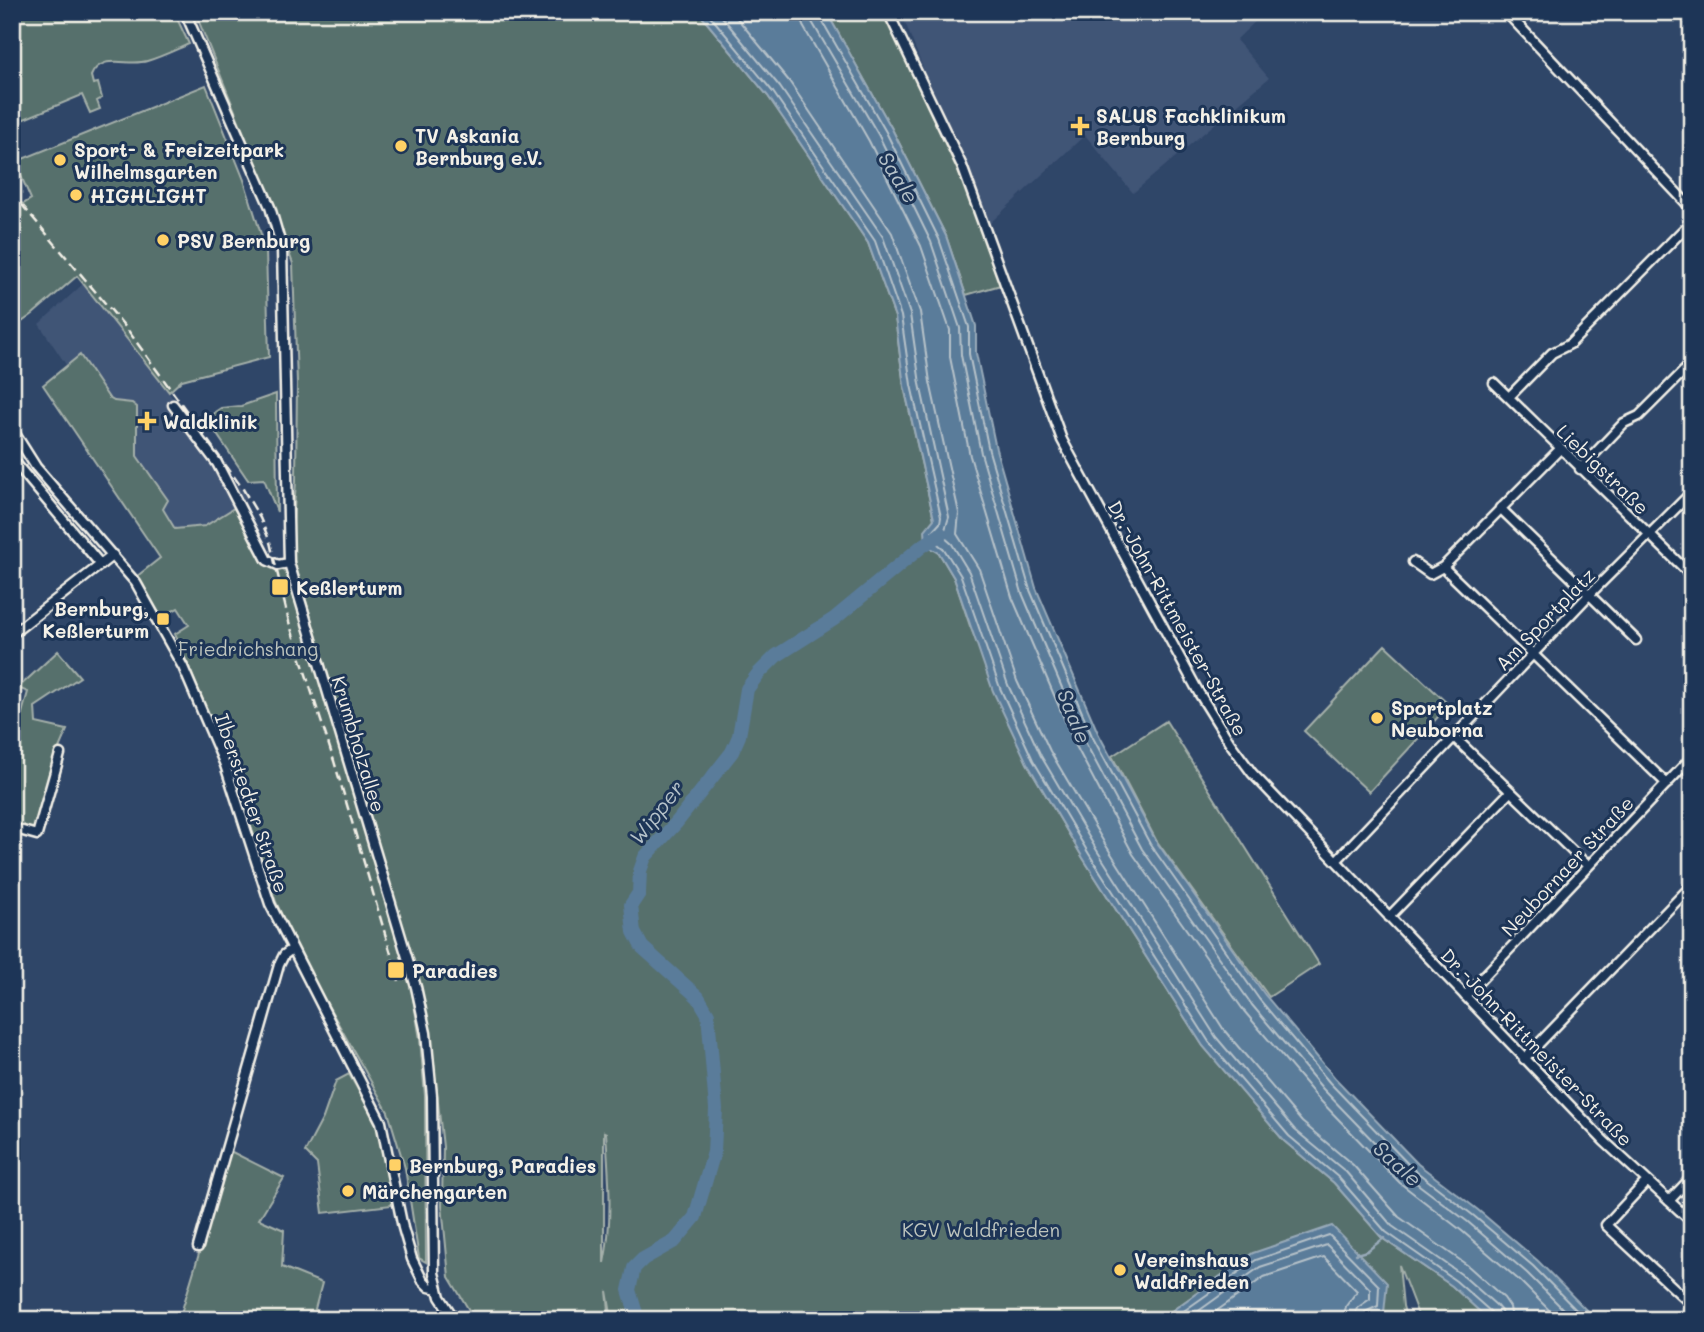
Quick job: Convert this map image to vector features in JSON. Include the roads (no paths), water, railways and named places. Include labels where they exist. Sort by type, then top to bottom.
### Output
[{"type":"street","name":"Krumbholzallee","points":[[185,12],[270,207],[282,248],[289,564],[416,987],[426,1033],[433,1110],[433,1261],[438,1289]]},
{"type":"street","name":"Dr.-John-Rittmeister-Straße","points":[[888,12],[962,166],[1062,440],[1224,735],[1252,773],[1524,1059],[1604,1141],[1692,1222]]},
{"type":"street","points":[[1506,12],[1692,209]]},
{"type":"street","points":[[1509,397],[1552,354],[1570,344],[1692,221]]},
{"type":"street","points":[[1580,468],[1624,423],[1639,416],[1692,362]]},
{"type":"street","name":"Liebigstraße","points":[[1494,383],[1692,576]]},
{"type":"street","points":[[173,405],[217,463],[264,555],[275,564],[289,564]]},
{"type":"street","name":"Ilberstedter Straße","points":[[12,429],[36,467],[136,583],[188,678],[225,765],[264,888],[292,949],[376,1110],[391,1162],[408,1247],[424,1281],[429,1287],[438,1289]]},
{"type":"street","points":[[1413,562],[1430,574],[1443,567],[1560,449]]},
{"type":"street","points":[[12,459],[101,565]]},
{"type":"street","name":"Am Sportplatz","points":[[1336,861],[1648,534],[1692,492]]},
{"type":"street","points":[[1500,508],[1636,640]]},
{"type":"street","points":[[12,634],[113,555]]},
{"type":"street","points":[[1443,567],[1667,784]]},
{"type":"street","points":[[1454,737],[1588,866]]},
{"type":"street","points":[[12,828],[37,835],[60,754]]},
{"type":"street","name":"Neubornaer Straße","points":[[1465,996],[1692,757]]},
{"type":"street","points":[[1389,917],[1510,792]]},
{"type":"street","points":[[1524,1059],[1692,885]]},
{"type":"street","points":[[198,1247],[279,965],[284,955],[292,949]]},
{"type":"street","points":[[1670,1201],[1692,1177]]},
{"type":"street","points":[[1647,1181],[1606,1226],[1692,1305]]},
{"type":"street","points":[[438,1289],[455,1320]]},
{"type":"water","name":"Saale","points":[[698,12],[824,12],[831,20],[892,129],[946,236],[976,326],[976,353],[996,449],[1036,588],[1098,733],[1156,841],[1265,995],[1335,1078],[1418,1164],[1538,1261],[1596,1320],[1489,1320],[1452,1286],[1382,1238],[1334,1183],[1284,1141],[1203,1046],[1083,858],[1027,763],[993,691],[954,578],[939,553],[926,545],[925,530],[934,519],[904,386],[895,317],[868,243],[768,96]]},
{"type":"water","points":[[1332,1226],[1387,1283],[1384,1313],[1354,1320],[1159,1320],[1253,1253]]},
{"type":"waterway","name":"Wipper","points":[[638,1320],[629,1290],[634,1268],[643,1259],[675,1241],[695,1217],[714,1152],[716,1109],[708,1014],[698,997],[642,947],[634,932],[631,905],[639,893],[640,871],[645,857],[677,822],[732,752],[739,736],[747,689],[758,674],[776,656],[834,619],[921,547],[941,534]]},
{"type":"waterway","points":[[1356,1254],[1367,1251],[1384,1238]]},
{"type":"railway","points":[[12,193],[127,329],[243,489],[260,518],[270,542],[289,622],[334,761],[399,981]]},
{"type":"place","name":"SALUS Fachklinikum Bernburg","points":[[1080,126]]},
{"type":"place","name":"TV Askania Bernburg e.V.","points":[[401,146]]},
{"type":"place","name":"Sport- & Freizeitpark Wilhelmsgarten","points":[[60,160]]},
{"type":"place","name":"HIGHLIGHT","points":[[76,195]]},
{"type":"place","name":"PSV Bernburg","points":[[163,240]]},
{"type":"place","name":"Waldklinik","points":[[147,421]]},
{"type":"place","name":"Keßlerturm","points":[[280,587]]},
{"type":"place","name":"Bernburg, Keßlerturm","points":[[163,619]]},
{"type":"place","name":"Sportplatz Neuborna","points":[[1377,718]]},
{"type":"place","name":"Paradies","points":[[396,970]]},
{"type":"place","name":"Bernburg, Paradies","points":[[395,1165]]},
{"type":"place","name":"Märchengarten","points":[[348,1191]]},
{"type":"place","name":"Vereinshaus Waldfrieden","points":[[1120,1270]]},
{"type":"park label","name":"Friedrichshang","points":[[248,648]]},
{"type":"park label","name":"KGV Waldfrieden","points":[[981,1229]]}]
